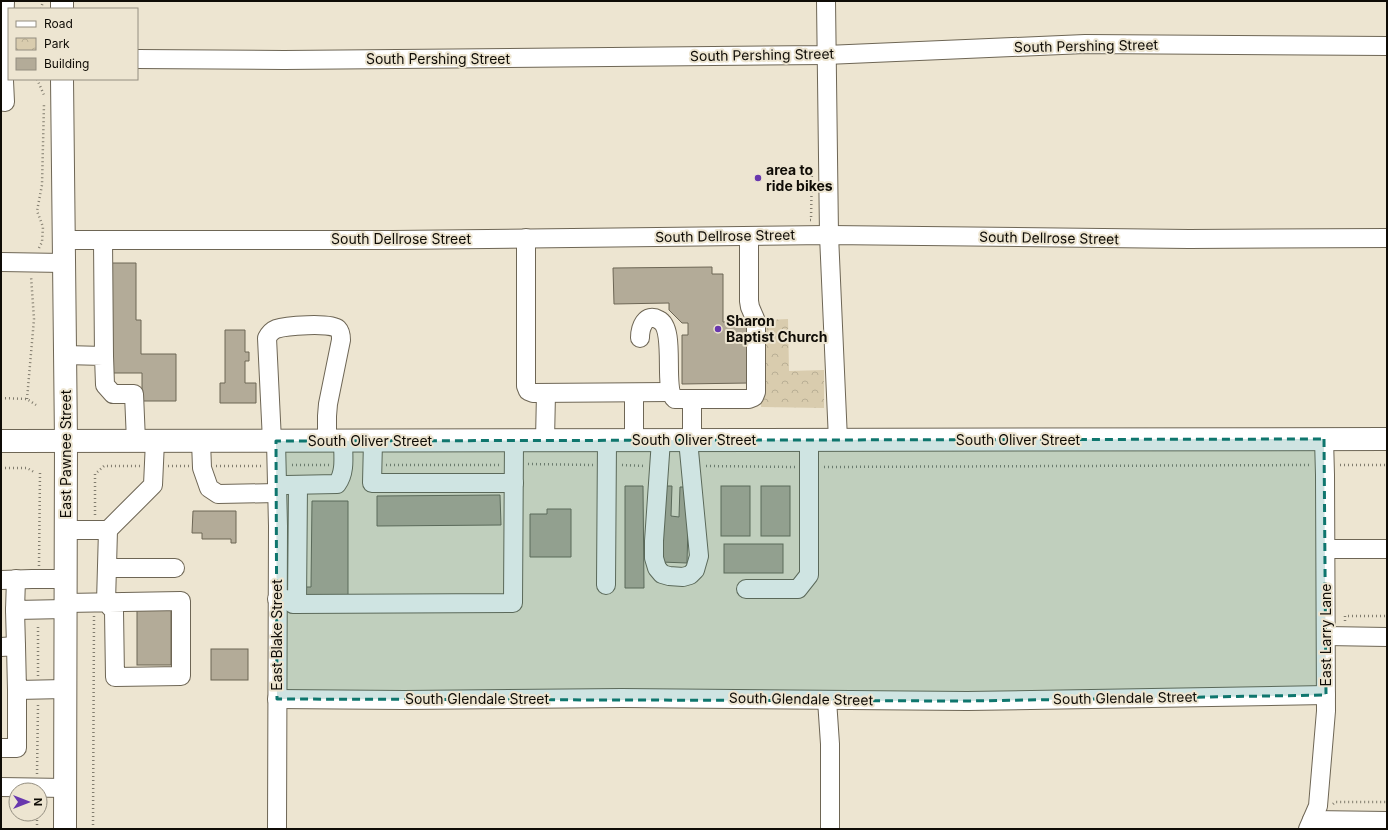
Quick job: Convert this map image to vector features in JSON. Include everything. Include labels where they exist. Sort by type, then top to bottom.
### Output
[{"type":"main road","name":"East Pawnee Street","points":[[62,80],[66,441],[65,829]]},
{"type":"main road","name":"South Oliver Street","points":[[1,441],[1387,439]]},
{"type":"street","points":[[5,1],[3,21],[6,61],[5,102]]},
{"type":"street","points":[[826,1],[829,235],[838,440]]},
{"type":"street","name":"South Pershing Street","points":[[138,59],[292,60],[826,55],[1085,44],[1387,46]]},
{"type":"street","name":"South Dellrose Street","points":[[64,240],[829,235],[1189,239],[1387,238]]},
{"type":"street","points":[[640,338],[641,326],[647,320],[656,318],[666,326],[670,360],[670,392],[675,399],[749,399],[754,397],[756,321],[749,302],[749,236]]},
{"type":"street","points":[[526,238],[526,386],[530,393],[670,392]]},
{"type":"street","points":[[15,610],[38,610],[106,602],[181,601],[181,676],[115,677],[114,611],[106,602],[108,530],[153,485],[134,394],[113,394],[105,385],[103,240]]},
{"type":"street","points":[[1,262],[64,263]]},
{"type":"street","name":"East Blake Street","points":[[277,829],[277,489],[267,338],[272,331],[295,326],[324,325],[334,327],[340,332],[341,340],[327,416],[335,441]]},
{"type":"street","points":[[65,355],[104,356]]},
{"type":"street","points":[[545,440],[546,393]]},
{"type":"street","points":[[634,393],[634,440]]},
{"type":"street","points":[[661,440],[654,558],[657,568],[662,574],[683,577],[690,575],[695,570],[699,556],[690,440],[692,399]]},
{"type":"street","name":"East Larry Lane","points":[[1310,825],[1318,806],[1326,711],[1324,439]]},
{"type":"street","points":[[277,599],[286,599],[293,604],[513,603],[514,440]]},
{"type":"street","points":[[606,585],[607,440]]},
{"type":"street","points":[[746,589],[798,589],[809,575],[809,440]]},
{"type":"street","points":[[201,441],[202,468],[208,488],[218,494],[277,489],[298,485],[337,484],[342,478],[343,468],[335,441]]},
{"type":"street","points":[[373,441],[372,483],[514,483]]},
{"type":"street","points":[[297,604],[298,485]]},
{"type":"street","points":[[66,530],[108,530]]},
{"type":"street","points":[[1326,549],[1387,549]]},
{"type":"street","points":[[107,568],[174,568]]},
{"type":"street","points":[[1,748],[17,748],[17,690],[8,647],[15,610],[8,580],[66,579]]},
{"type":"street","points":[[1326,636],[1387,637]]},
{"type":"street","points":[[17,690],[65,689]]},
{"type":"street","name":"South Glendale Street","points":[[277,699],[412,700],[622,698],[967,700],[1326,695]]},
{"type":"street","points":[[827,700],[830,744],[830,829]]},
{"type":"street","points":[[48,788],[65,788]]},
{"type":"street","points":[[1310,825],[1387,821]]},
{"type":"path","points":[[27,399],[34,320],[31,271],[35,256],[42,242],[43,227],[37,211],[42,185],[44,93],[38,80]]},
{"type":"path","points":[[804,220],[811,220],[812,165]]},
{"type":"path","points":[[1,398],[27,399],[36,405]]},
{"type":"path","points":[[1,468],[27,468],[34,472]]},
{"type":"path","points":[[39,579],[40,472]]},
{"type":"path","points":[[37,782],[38,610]]},
{"type":"path","points":[[1334,802],[1387,802]]},
{"type":"highlighted area","points":[[1324,439],[1326,695],[967,701],[277,699],[276,441]]},
{"type":"green space","points":[[788,319],[789,371],[824,370],[824,408],[761,407],[766,320]]},
{"type":"building","points":[[112,263],[136,263],[136,320],[141,320],[141,354],[176,354],[176,401],[142,401],[142,373],[112,373]]},
{"type":"building","name":"Sharon Baptist Church","points":[[712,267],[712,274],[723,274],[723,322],[748,322],[749,383],[682,384],[682,335],[688,335],[688,323],[682,323],[669,310],[669,303],[614,304],[613,268]]},
{"type":"building","points":[[225,330],[245,330],[245,352],[249,352],[249,361],[245,361],[245,383],[256,383],[256,403],[220,403],[220,383],[225,383]]},
{"type":"building","points":[[625,486],[643,486],[644,588],[625,588]]},
{"type":"building","points":[[663,486],[672,486],[671,516],[679,517],[680,487],[689,487],[687,563],[661,562]]},
{"type":"building","points":[[721,486],[750,486],[750,536],[721,536]]},
{"type":"building","points":[[761,486],[790,486],[790,536],[761,536]]},
{"type":"building","points":[[500,495],[501,525],[377,526],[377,496]]},
{"type":"building","points":[[312,501],[348,501],[348,597],[304,597],[304,587],[311,587]]},
{"type":"building","points":[[547,509],[571,509],[571,557],[530,557],[530,514],[547,514]]},
{"type":"building","points":[[193,511],[236,511],[236,543],[231,543],[231,539],[202,539],[202,533],[192,533]]},
{"type":"building","points":[[724,544],[783,544],[783,573],[724,573]]},
{"type":"building","points":[[137,608],[171,608],[171,665],[137,665]]},
{"type":"building","points":[[211,649],[248,649],[248,680],[211,680]]},
{"type":"place","name":"area to ride bikes","points":[[758,178]]},
{"type":"place","name":"Sharon Baptist Church","points":[[718,329]]}]
